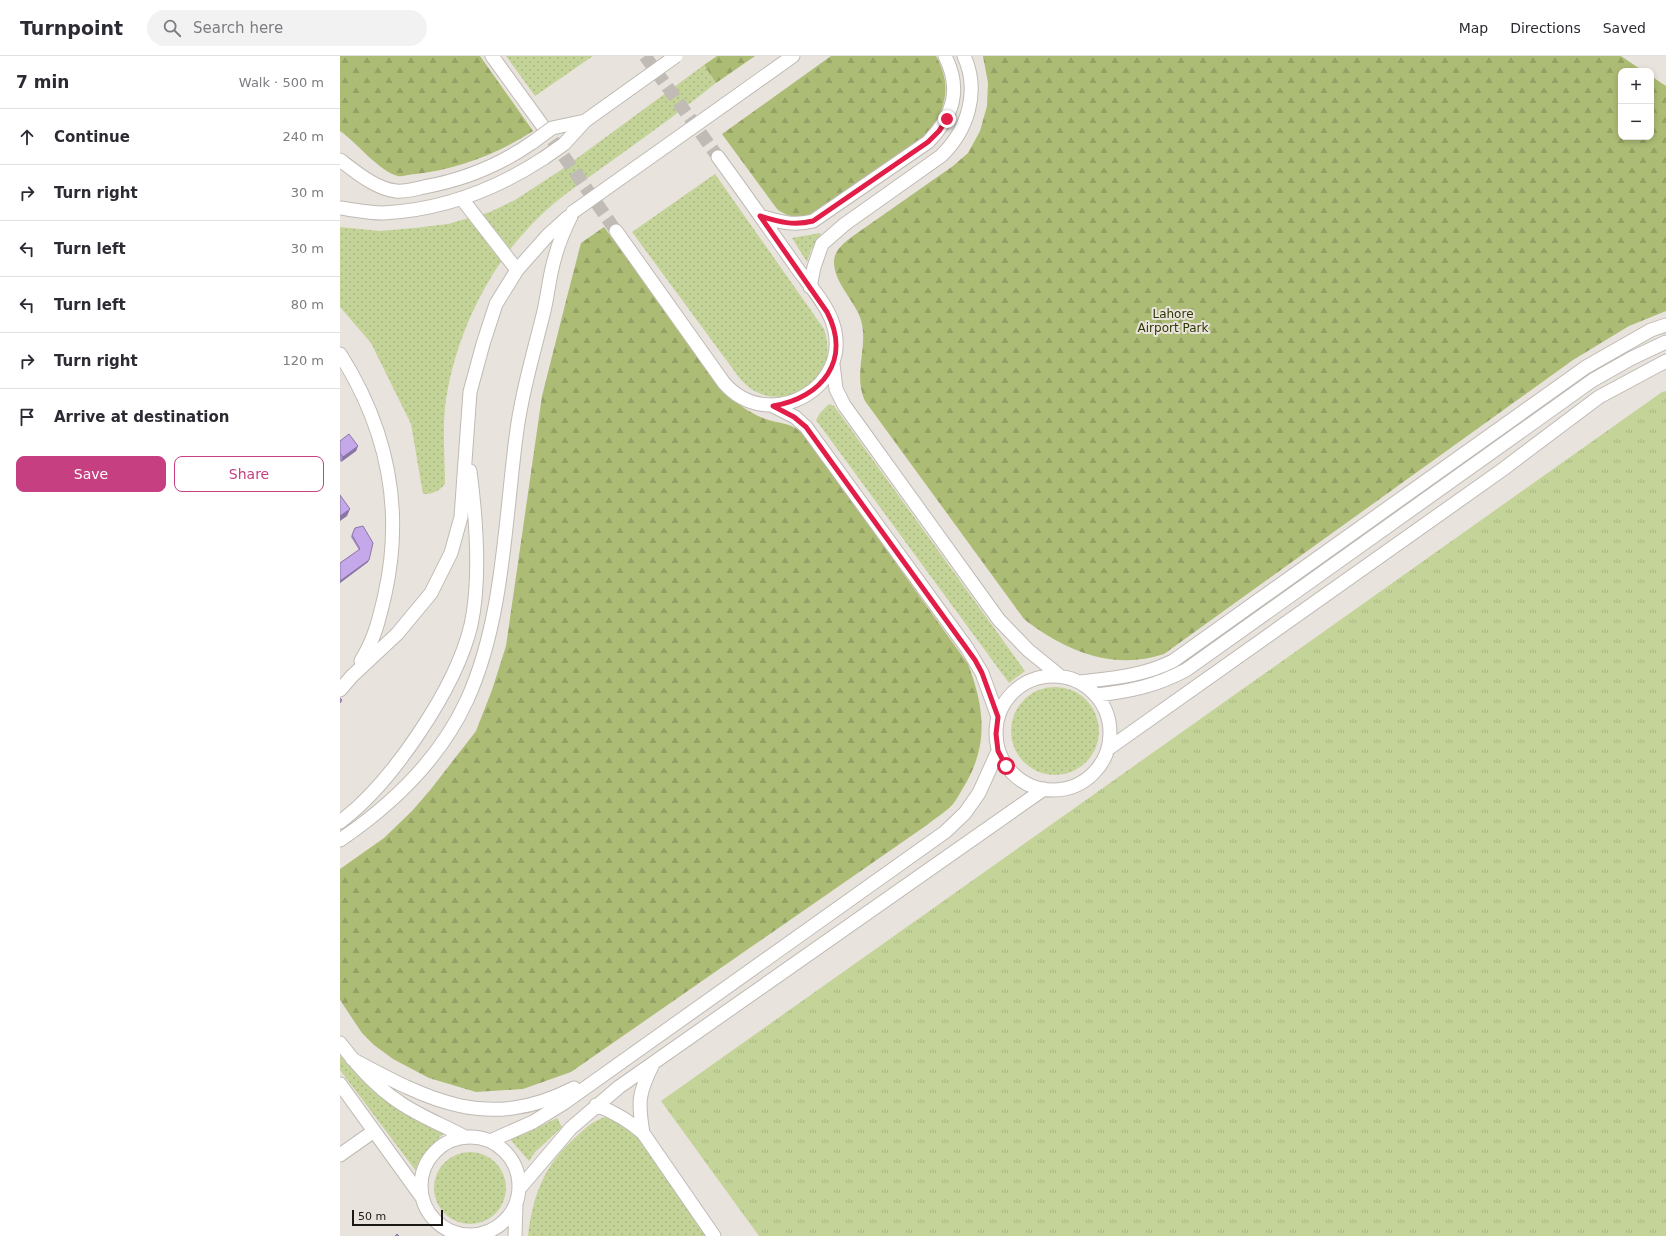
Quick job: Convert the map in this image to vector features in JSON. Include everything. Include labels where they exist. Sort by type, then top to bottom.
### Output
[{"type":"street","points":[[492,56],[542,125]]},
{"type":"street","points":[[340,208],[382,213],[423,209],[475,195],[518,174],[544,158],[564,144],[585,121],[676,56]]},
{"type":"street","points":[[340,690],[352,676],[397,634],[431,593],[451,553],[461,516],[470,392],[496,304],[517,270],[548,235],[574,212],[793,56]]},
{"type":"street","points":[[760,216],[788,224],[802,224],[813,221],[928,142],[939,131],[947,119],[955,93],[952,73],[945,56]]},
{"type":"street","points":[[810,287],[814,267],[822,244],[845,224],[941,156],[952,145],[961,132],[968,114],[972,79],[964,56]]},
{"type":"street","points":[[340,160],[382,187],[396,191],[445,183],[469,175],[510,156],[552,128],[585,121]]},
{"type":"street","points":[[718,157],[810,287],[832,321],[836,340],[833,362],[836,389],[844,405],[999,620],[1028,650],[1060,676]]},
{"type":"street","points":[[462,199],[517,270]]},
{"type":"street","points":[[340,840],[355,830],[395,797],[420,773],[436,753],[468,698],[481,662],[495,610],[516,434],[554,258],[559,241],[574,212]]},
{"type":"street","points":[[616,231],[729,389],[749,402],[773,406],[794,417],[806,427],[967,648],[982,673],[998,717]]},
{"type":"street","points":[[1080,682],[1132,676],[1148,672],[1173,661],[1586,368],[1651,330],[1666,325]]},
{"type":"street","points":[[1097,695],[1137,690],[1171,678],[1186,670],[1593,380],[1632,358],[1666,342]]},
{"type":"street","points":[[340,354],[351,371],[370,410],[379,434],[388,472],[393,508],[393,546],[379,621],[372,644],[352,676]]},
{"type":"street","points":[[1108,749],[1495,475],[1599,397],[1666,361]]},
{"type":"street","points":[[773,406],[793,402],[812,392],[827,375],[833,362]]},
{"type":"street","points":[[340,822],[382,782],[409,747],[449,683],[470,626],[475,595],[475,543],[472,489],[467,447]]},
{"type":"street","points":[[1044,676],[1060,676],[1080,682],[1097,695],[1105,707],[1110,721],[1111,735],[1108,749],[1099,767],[1084,781],[1071,787],[1058,790],[1044,789],[1027,784],[1019,779],[1006,766],[998,751],[996,734],[998,717],[1004,702],[1015,690],[1029,681],[1044,676]]},
{"type":"street","points":[[490,1141],[533,1122],[551,1111],[945,832],[965,813],[979,793],[998,751]]},
{"type":"street","points":[[519,1190],[553,1148],[596,1105],[1044,789]]},
{"type":"street","points":[[340,848],[355,830]]},
{"type":"street","points":[[340,1043],[371,1080],[400,1103],[465,1137]]},
{"type":"street","points":[[352,1059],[418,1093],[445,1103],[480,1109],[508,1109],[532,1105],[563,1094],[608,1072]]},
{"type":"street","points":[[643,1133],[639,1099],[642,1086],[652,1065]]},
{"type":"street","points":[[340,1084],[421,1196],[426,1210],[448,1233],[467,1235],[488,1232],[505,1220],[516,1203]]},
{"type":"street","points":[[596,1105],[616,1113],[628,1120],[643,1133],[714,1236]]},
{"type":"street","points":[[340,1155],[374,1131]]},
{"type":"street","points":[[421,1196],[422,1172],[427,1161],[443,1145],[453,1139],[465,1137],[482,1138],[490,1141],[501,1147],[515,1166],[519,1190],[516,1203],[515,1236]]},
{"type":"green space","points":[[340,56],[480,56],[533,131],[492,153],[463,164],[432,172],[405,176],[391,174],[376,163],[340,131]]},
{"type":"green space","points":[[506,56],[593,56],[535,96]]},
{"type":"green space","points":[[717,56],[755,56],[716,83],[704,65]]},
{"type":"green space","points":[[831,56],[936,56],[944,76],[945,96],[943,106],[934,125],[927,134],[812,215],[802,217],[790,216],[777,209],[722,134]]},
{"type":"green space","name":"Lahore Airport Park","points":[[983,56],[1621,56],[1639,68],[1618,68],[1618,140],[1654,140],[1654,78],[1666,86],[1666,311],[1629,326],[1573,360],[1164,654],[1145,659],[1126,660],[1108,659],[1090,655],[1073,649],[1056,640],[1024,619],[865,401],[861,390],[860,380],[863,328],[857,310],[840,283],[835,269],[834,258],[840,247],[846,241],[953,166],[968,153],[980,131],[987,106],[988,83]]},
{"type":"green space","points":[[704,65],[716,83],[636,144],[554,203],[517,240],[490,278],[469,321],[453,365],[445,412],[445,484],[435,492],[423,494],[411,424],[371,343],[340,307],[340,227],[380,231],[414,228],[448,224],[490,212],[515,200],[561,170]]},
{"type":"green space","points":[[715,174],[824,329],[828,348],[825,366],[821,374],[814,382],[807,388],[798,392],[779,397],[770,396],[755,391],[743,382],[632,232]]},
{"type":"green space","points":[[604,227],[726,392],[752,413],[769,420],[786,424],[800,431],[805,436],[968,664],[974,681],[981,712],[982,727],[980,742],[977,757],[971,772],[956,800],[947,810],[927,825],[571,1072],[523,1089],[476,1092],[429,1078],[393,1059],[374,1045],[362,1033],[340,1000],[340,869],[384,838],[412,811],[476,731],[492,690],[506,646],[542,396],[568,293],[581,243]]},
{"type":"green space","points":[[820,233],[821,236],[811,250],[807,262],[792,238]]},
{"type":"green space","points":[[1666,391],[1666,1236],[759,1236],[661,1101],[1662,392]]},
{"type":"green space","points":[[829,404],[834,406],[1025,671],[1009,683],[816,420],[820,413]]},
{"type":"green space","points":[[1055,687],[1072,690],[1080,694],[1092,706],[1096,714],[1099,731],[1096,748],[1092,756],[1080,768],[1072,772],[1055,775],[1038,772],[1030,768],[1018,756],[1014,748],[1011,731],[1014,714],[1018,706],[1030,694],[1038,690]]},
{"type":"green space","points":[[340,1056],[376,1091],[414,1118],[443,1134],[425,1152],[416,1171],[340,1070]]},
{"type":"green space","points":[[606,1117],[629,1122],[711,1236],[528,1236],[533,1207],[548,1170],[565,1148],[583,1130],[594,1122]]},
{"type":"green space","points":[[557,1118],[562,1127],[535,1152],[529,1161],[509,1138],[531,1131]]},
{"type":"green space","points":[[470,1152],[490,1158],[500,1168],[506,1188],[500,1208],[490,1218],[470,1224],[450,1218],[440,1208],[434,1188],[440,1168],[450,1158]]},
{"type":"building","points":[[349,434],[358,446],[343,457],[340,453],[340,441]]},
{"type":"building","points":[[340,495],[350,509],[340,516]]},
{"type":"building","points":[[363,526],[373,543],[369,560],[340,581],[340,563],[360,549],[352,535],[355,528]]},
{"type":"tunnel","points":[[645,56],[718,157]]},
{"type":"tunnel","points":[[542,125],[616,231]]},
{"type":"route","points":[[947,119],[939,131],[928,142],[813,221],[802,224],[788,224],[760,216],[827,312],[832,321],[836,340],[833,362],[822,382],[812,392],[802,398],[793,402],[773,406],[800,420],[806,427],[975,660],[989,690],[998,717],[996,734],[998,751],[1006,766]]}]
